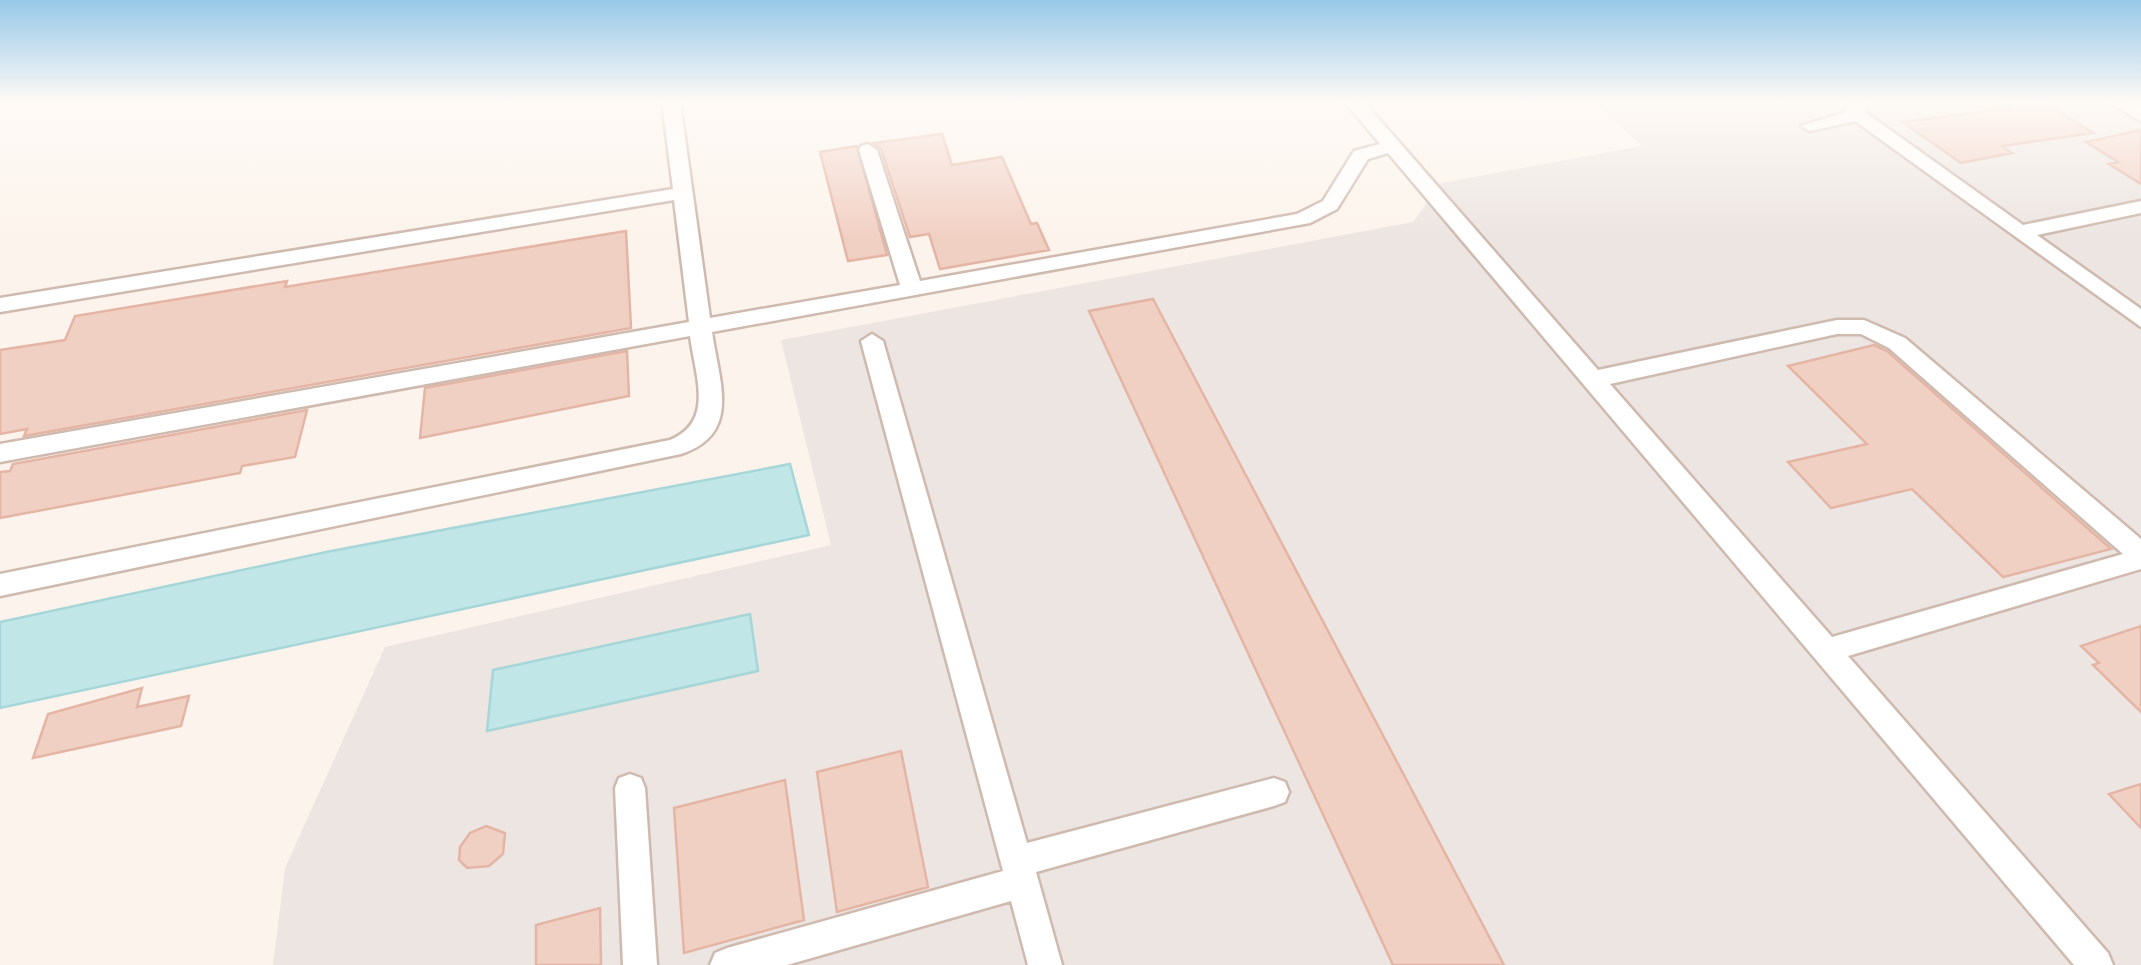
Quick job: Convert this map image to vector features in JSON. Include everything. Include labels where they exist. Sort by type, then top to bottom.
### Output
[{"type":"lane","points":[[0,585],[683,445],[702,434],[711,419],[676,147]]},
{"type":"lane","points":[[0,453],[1302,219],[1330,205],[1361,155],[1388,147]]},
{"type":"lane","points":[[1393,147],[2096,965]]},
{"type":"lane","points":[[1909,147],[2141,320]]},
{"type":"lane","points":[[868,150],[912,290]]},
{"type":"lane","points":[[0,305],[682,193]]},
{"type":"lane","points":[[2020,232],[2141,207]]},
{"type":"lane","points":[[1595,379],[1838,327],[1873,329],[1897,343],[2141,557]]},
{"type":"lane","points":[[872,341],[1045,965]]},
{"type":"lane","points":[[1828,650],[2141,557]]},
{"type":"lane","points":[[630,788],[640,965]]},
{"type":"lane","points":[[726,965],[1274,792]]},
{"type":"shaded area","points":[[1636,147],[2141,147],[2141,965],[273,965],[285,868],[385,647],[831,545],[781,340],[1413,222],[1441,183]]},
{"type":"water","points":[[790,464],[809,535],[0,708],[0,622],[326,552]]},
{"type":"water","points":[[750,614],[758,671],[487,731],[493,670]]},
{"type":"building","points":[[857,147],[887,255],[848,261],[820,152]]},
{"type":"building","points":[[879,147],[946,147],[952,165],[1002,157],[1031,224],[1037,223],[1049,250],[940,269],[929,234],[910,237]]},
{"type":"building","points":[[1938,147],[2003,147],[2012,153],[1961,163]]},
{"type":"building","points":[[2094,147],[2141,147],[2141,184],[2109,164],[2118,162]]},
{"type":"building","points":[[626,231],[631,328],[24,436],[27,429],[0,434],[0,350],[65,340],[75,316],[287,281],[285,287]]},
{"type":"building","points":[[1153,299],[1504,965],[1393,965],[1089,311]]},
{"type":"building","points":[[1874,345],[1887,351],[2111,549],[2003,577],[1912,489],[1831,508],[1788,462],[1867,444],[1788,366]]},
{"type":"building","points":[[627,351],[629,396],[420,438],[425,388]]},
{"type":"building","points":[[307,410],[295,457],[242,466],[240,473],[0,518],[0,472],[10,471],[13,464]]},
{"type":"building","points":[[2141,626],[2141,712],[2093,665],[2099,663],[2081,646]]},
{"type":"building","points":[[142,688],[137,707],[189,696],[181,726],[33,758],[48,714]]},
{"type":"building","points":[[901,751],[928,887],[837,912],[817,772]]},
{"type":"building","points":[[785,780],[804,920],[684,953],[674,808]]},
{"type":"building","points":[[2141,784],[2141,828],[2109,794]]},
{"type":"building","points":[[486,826],[505,833],[503,854],[489,866],[467,868],[459,860],[460,847],[470,833]]},
{"type":"building","points":[[600,908],[601,965],[536,965],[536,925]]}]
